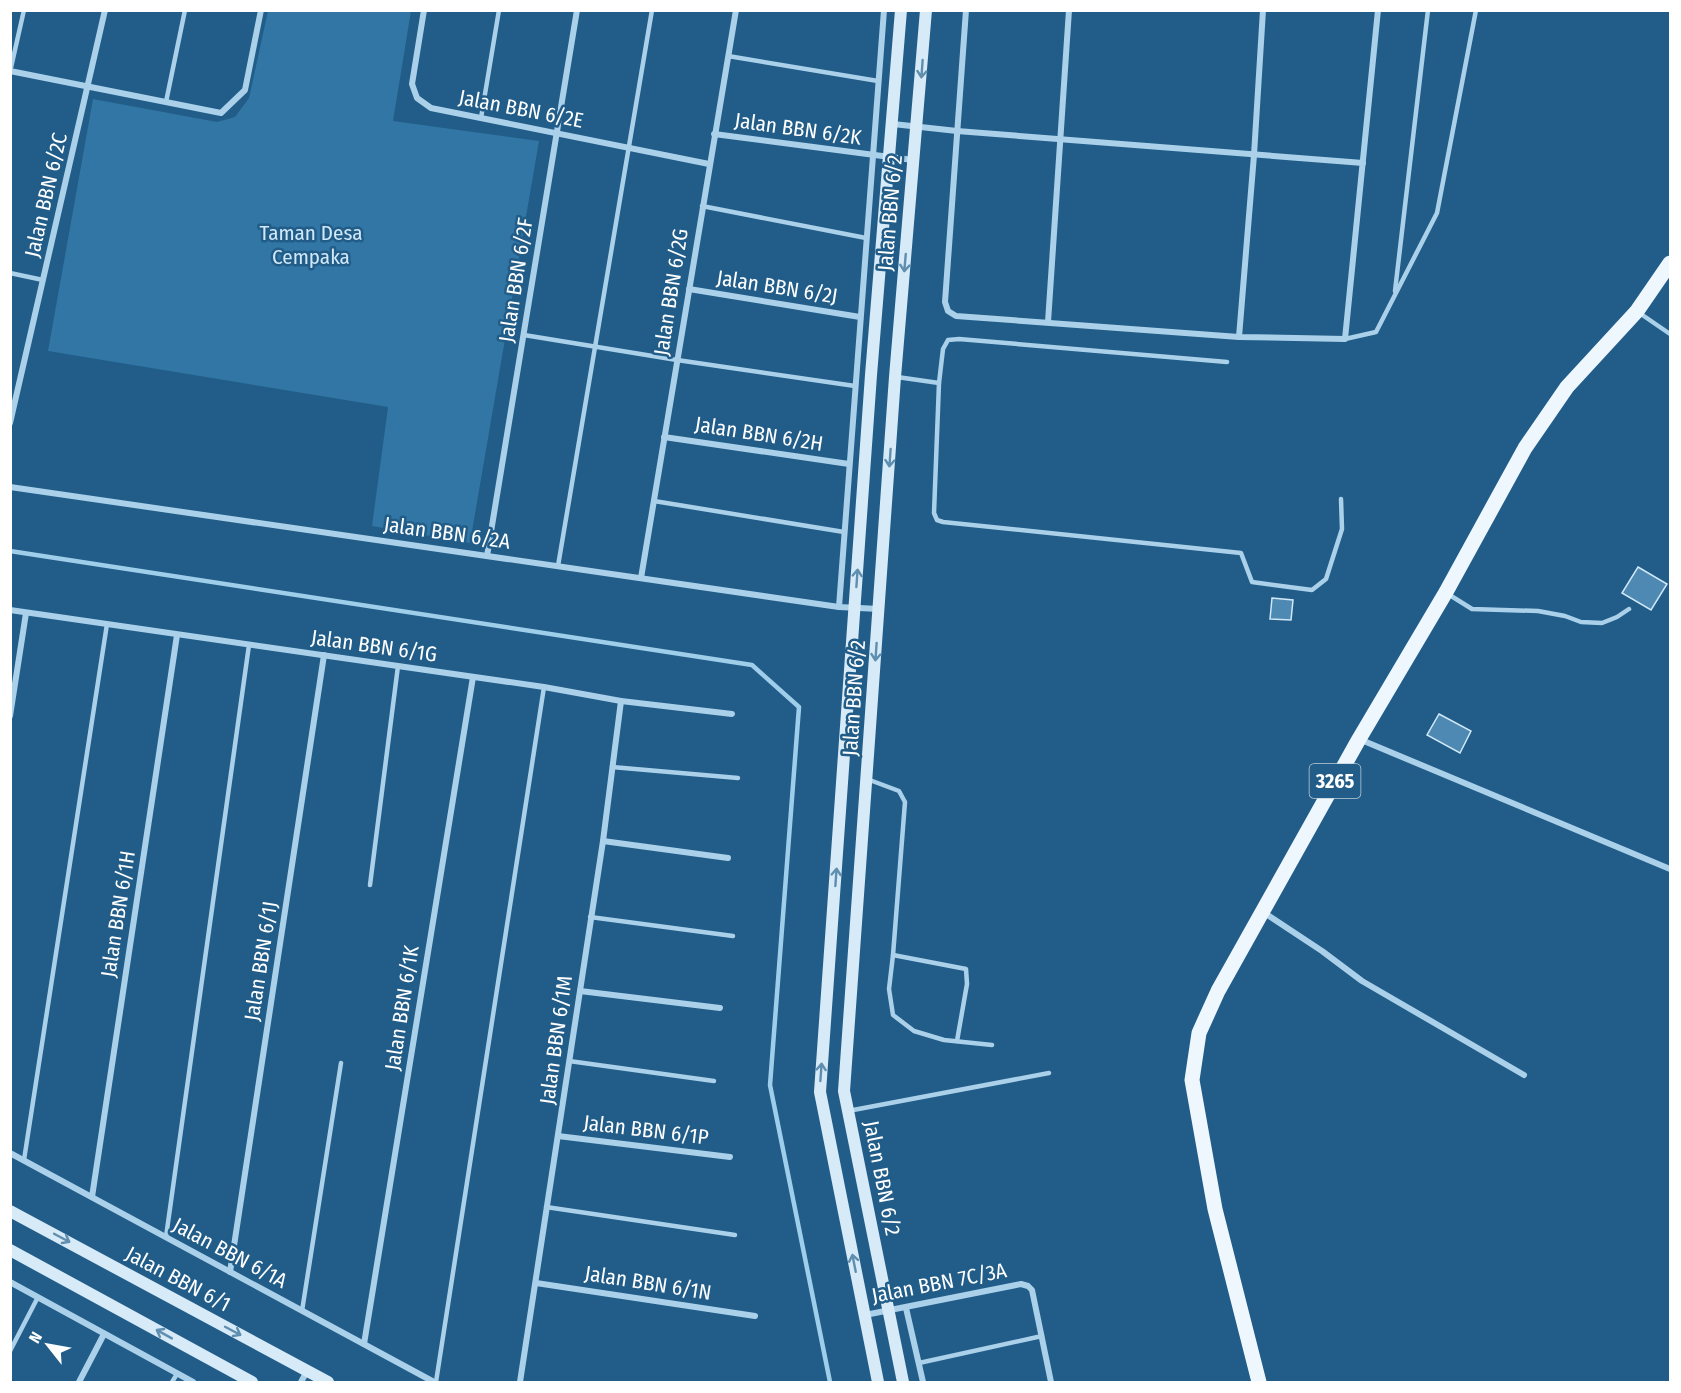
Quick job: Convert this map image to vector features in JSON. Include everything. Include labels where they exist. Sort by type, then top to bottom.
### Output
[{"type":"main road","name":"3265","points":[[1259,1383],[1215,1209],[1192,1080],[1199,1033],[1218,991],[1262,912],[1526,448],[1567,387],[1638,312],[1671,262]]},
{"type":"street","name":"Jalan BBN 6/2C","points":[[10,423],[105,10]]},
{"type":"street","points":[[11,71],[221,113],[245,90],[261,10]]},
{"type":"street","name":"Jalan BBN 6/2E","points":[[424,10],[412,84],[417,98],[431,108],[709,164]]},
{"type":"street","name":"Jalan BBN 6/2F","points":[[487,556],[577,10]]},
{"type":"street","name":"Jalan BBN 6/2G","points":[[641,578],[735,10]]},
{"type":"street","points":[[839,607],[884,10]]},
{"type":"street","name":"Jalan BBN 6/2","points":[[878,1383],[820,1092],[870,387],[901,10]]},
{"type":"street","name":"Jalan BBN 6/2","points":[[903,1383],[844,1091],[895,377],[926,10]]},
{"type":"street","points":[[966,10],[945,302],[948,311],[956,315],[1239,337],[1345,339],[1378,10]]},
{"type":"street","points":[[1048,322],[1069,10]]},
{"type":"street","points":[[1239,337],[1263,10]]},
{"type":"street","points":[[893,124],[1363,163]]},
{"type":"street","name":"Jalan BBN 6/2K","points":[[714,134],[914,160]]},
{"type":"street","name":"Jalan BBN 6/2J","points":[[689,289],[860,317]]},
{"type":"street","name":"Jalan BBN 6/2H","points":[[664,437],[849,464]]},
{"type":"street","name":"Jalan BBN 6/2A","points":[[10,487],[839,607],[880,609]]},
{"type":"street","name":"Jalan BBN 6/1G","points":[[10,610],[544,687],[621,701],[732,714]]},
{"type":"street","points":[[10,716],[14,674],[26,613]]},
{"type":"street","name":"Jalan BBN 6/1H","points":[[92,1197],[177,635]]},
{"type":"street","name":"Jalan BBN 6/1J","points":[[230,1272],[324,656]]},
{"type":"street","name":"Jalan BBN 6/1K","points":[[364,1344],[473,677]]},
{"type":"street","name":"Jalan BBN 6/1M","points":[[520,1383],[603,841],[621,701]]},
{"type":"street","points":[[1359,739],[1671,868]]},
{"type":"street","points":[[603,841],[728,858]]},
{"type":"street","points":[[1262,912],[1322,951],[1362,981],[1524,1075]]},
{"type":"street","points":[[580,991],[720,1008]]},
{"type":"street","name":"Jalan BBN 6/1P","points":[[558,1136],[730,1157]]},
{"type":"street","name":"Jalan BBN 6/1A","points":[[10,1153],[435,1383]]},
{"type":"street","name":"Jalan BBN 6/1","points":[[10,1211],[304,1377],[328,1383]]},
{"type":"street","points":[[10,1250],[249,1382]]},
{"type":"street","points":[[10,1282],[193,1383]]},
{"type":"street","name":"Jalan BBN 6/1N","points":[[536,1283],[754,1316]]},
{"type":"street","name":"Jalan BBN 7C/3A","points":[[864,1315],[1021,1284],[1028,1286],[1032,1290],[1051,1383]]},
{"type":"street","points":[[906,1308],[923,1383]]},
{"type":"street","points":[[79,1383],[105,1334]]},
{"type":"lane","points":[[11,71],[24,10]]},
{"type":"lane","points":[[166,102],[185,10]]},
{"type":"lane","points":[[481,118],[499,10]]},
{"type":"lane","points":[[558,566],[652,10]]},
{"type":"lane","points":[[1394,296],[1428,10]]},
{"type":"lane","points":[[1345,339],[1376,332],[1437,213],[1476,10]]},
{"type":"lane","points":[[728,56],[878,81]]},
{"type":"lane","points":[[702,206],[866,238]]},
{"type":"lane","points":[[10,273],[43,280]]},
{"type":"lane","points":[[1638,312],[1671,334]]},
{"type":"lane","points":[[1664,330],[1671,329]]},
{"type":"lane","points":[[524,335],[855,386]]},
{"type":"lane","points":[[1227,362],[959,339],[948,340],[943,349],[939,383],[934,513],[937,520],[1241,553],[1252,582],[1312,590],[1326,579],[1342,530],[1341,499]]},
{"type":"lane","points":[[895,377],[939,383]]},
{"type":"lane","points":[[654,501],[844,532]]},
{"type":"lane","points":[[1446,592],[1472,609],[1538,611],[1565,616],[1581,622],[1602,623],[1629,609]]},
{"type":"lane","points":[[24,1160],[107,624]]},
{"type":"lane","points":[[166,1237],[249,645]]},
{"type":"lane","points":[[370,885],[398,666]]},
{"type":"lane","points":[[435,1383],[544,687]]},
{"type":"lane","points":[[612,767],[738,778]]},
{"type":"lane","points":[[867,779],[899,791],[905,802],[889,990],[893,1015],[914,1031],[957,1041],[992,1045]]},
{"type":"lane","points":[[590,917],[733,936]]},
{"type":"lane","points":[[893,955],[966,969],[967,984],[957,1041]]},
{"type":"lane","points":[[569,1061],[714,1081]]},
{"type":"lane","points":[[302,1311],[341,1063]]},
{"type":"lane","points":[[848,1111],[1048,1073]]},
{"type":"lane","points":[[546,1207],[735,1235]]},
{"type":"lane","points":[[10,1351],[38,1297]]},
{"type":"lane","points":[[919,1363],[1042,1336]]},
{"type":"lane","points":[[172,1383],[177,1374]]},
{"type":"green space","name":"Taman Desa Cempaka","points":[[268,11],[411,11],[393,121],[539,141],[470,543],[372,526],[388,407],[48,351],[93,99],[217,122],[235,117],[249,98]]},
{"type":"building","points":[[1638,567],[1667,584],[1651,610],[1622,593]]},
{"type":"building","points":[[1272,598],[1293,600],[1291,620],[1270,619]]},
{"type":"building","points":[[1439,714],[1471,731],[1460,753],[1427,735]]},
{"type":"waterway","points":[[10,551],[752,665],[799,707],[770,1085],[830,1382]]}]
